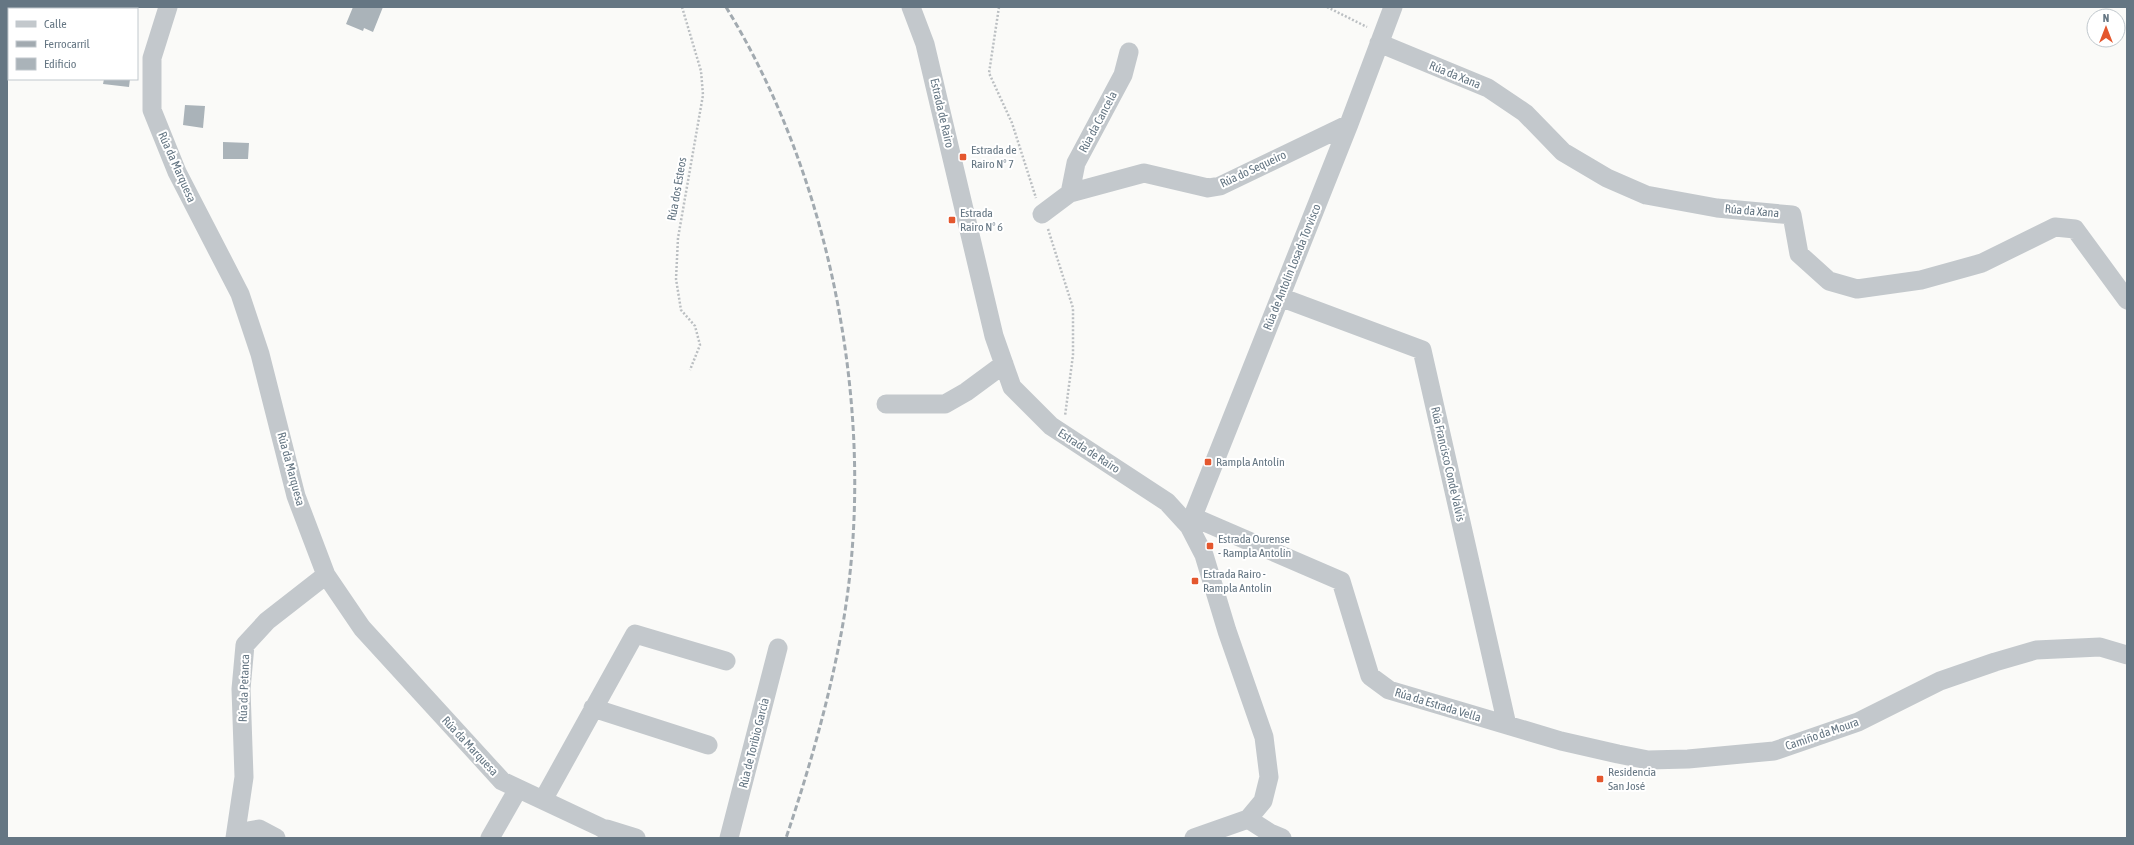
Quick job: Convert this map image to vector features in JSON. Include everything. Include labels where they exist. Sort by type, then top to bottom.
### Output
[{"type":"street","name":"Rúa da Marquesa","points":[[168,7],[152,58],[152,110],[177,172],[240,294],[260,354],[296,496],[326,575],[362,628],[502,781],[600,827],[618,838]]},
{"type":"street","name":"Estrada de Rairo","points":[[911,7],[925,44],[994,336],[1012,387],[1051,426],[1167,502],[1191,521],[1204,555],[1227,631],[1264,737],[1269,777],[1263,801],[1248,819]]},
{"type":"street","name":"Rúa de Antolín Losada Torvisco","points":[[1191,521],[1349,124],[1393,7]]},
{"type":"street","name":"Rúa da Xana","points":[[1381,39],[1488,88],[1525,113],[1563,152],[1607,178],[1646,195],[1717,208],[1792,215],[1799,254],[1829,282],[1857,288],[1921,280],[1982,262],[2055,227],[2075,229],[2127,300]]},
{"type":"street","name":"Rúa da Cancela","points":[[1070,192],[1076,163],[1123,76],[1129,52]]},
{"type":"street","name":"Rúa do Sequeiro","points":[[1042,214],[1070,192],[1144,173],[1208,188],[1220,186],[1349,124]]},
{"type":"street","name":"Rúa Francisco Conde Valvis","points":[[1280,297],[1422,350],[1507,725]]},
{"type":"street","points":[[886,404],[945,404],[966,392],[1004,364]]},
{"type":"street","name":"Rúa da Estrada Vella","points":[[1191,521],[1341,582],[1370,676],[1390,690],[1507,725]]},
{"type":"street","name":"Rúa da Petanca","points":[[236,835],[244,777],[241,689],[245,645],[267,621],[326,575]]},
{"type":"street","points":[[543,800],[635,634],[726,661]]},
{"type":"street","name":"Camiño da Moura","points":[[1507,725],[1561,741],[1648,760],[1688,759],[1774,751],[1858,722],[1940,681],[2036,650],[2100,647],[2127,655]]},
{"type":"street","name":"Rúa de Toribio García","points":[[729,838],[778,648]]},
{"type":"street","points":[[593,708],[708,745]]},
{"type":"street","points":[[490,838],[518,788]]},
{"type":"street","points":[[1194,838],[1248,819],[1270,833],[1282,838]]},
{"type":"street","name":"Rúa da Marquesa","points":[[600,827],[636,838]]},
{"type":"street","points":[[236,835],[259,829],[276,838]]},
{"type":"path","name":"Rúa dos Esteos","points":[[682,7],[701,70],[703,96],[678,238],[676,279],[681,310],[695,326],[700,345],[690,370]]},
{"type":"path","points":[[1328,7],[1381,39]]},
{"type":"building","points":[[353,7],[383,7],[373,32],[364,28],[363,31],[346,24]]},
{"type":"building","points":[[104,80],[130,80],[129,87],[103,84]]},
{"type":"building","points":[[185,105],[205,106],[203,128],[183,125]]},
{"type":"building","points":[[223,142],[249,143],[248,159],[223,159]]},
{"type":"railway","points":[[726,7],[764,76],[795,150],[820,227],[838,308],[850,389],[855,470],[852,551],[842,629],[818,735],[786,838]]},
{"type":"place","name":"Estrada de Rairo Nº 7","points":[[963,157]]},
{"type":"place","name":"Estrada Rairo Nº 6","points":[[952,220]]},
{"type":"place","name":"Rampla Antolín","points":[[1208,462]]},
{"type":"place","name":"Estrada Ourense - Rampla Antolín","points":[[1210,546]]},
{"type":"place","name":"Estrada Rairo - Rampla Antolín","points":[[1195,581]]},
{"type":"place","name":"Residencia San José","points":[[1600,779]]}]
